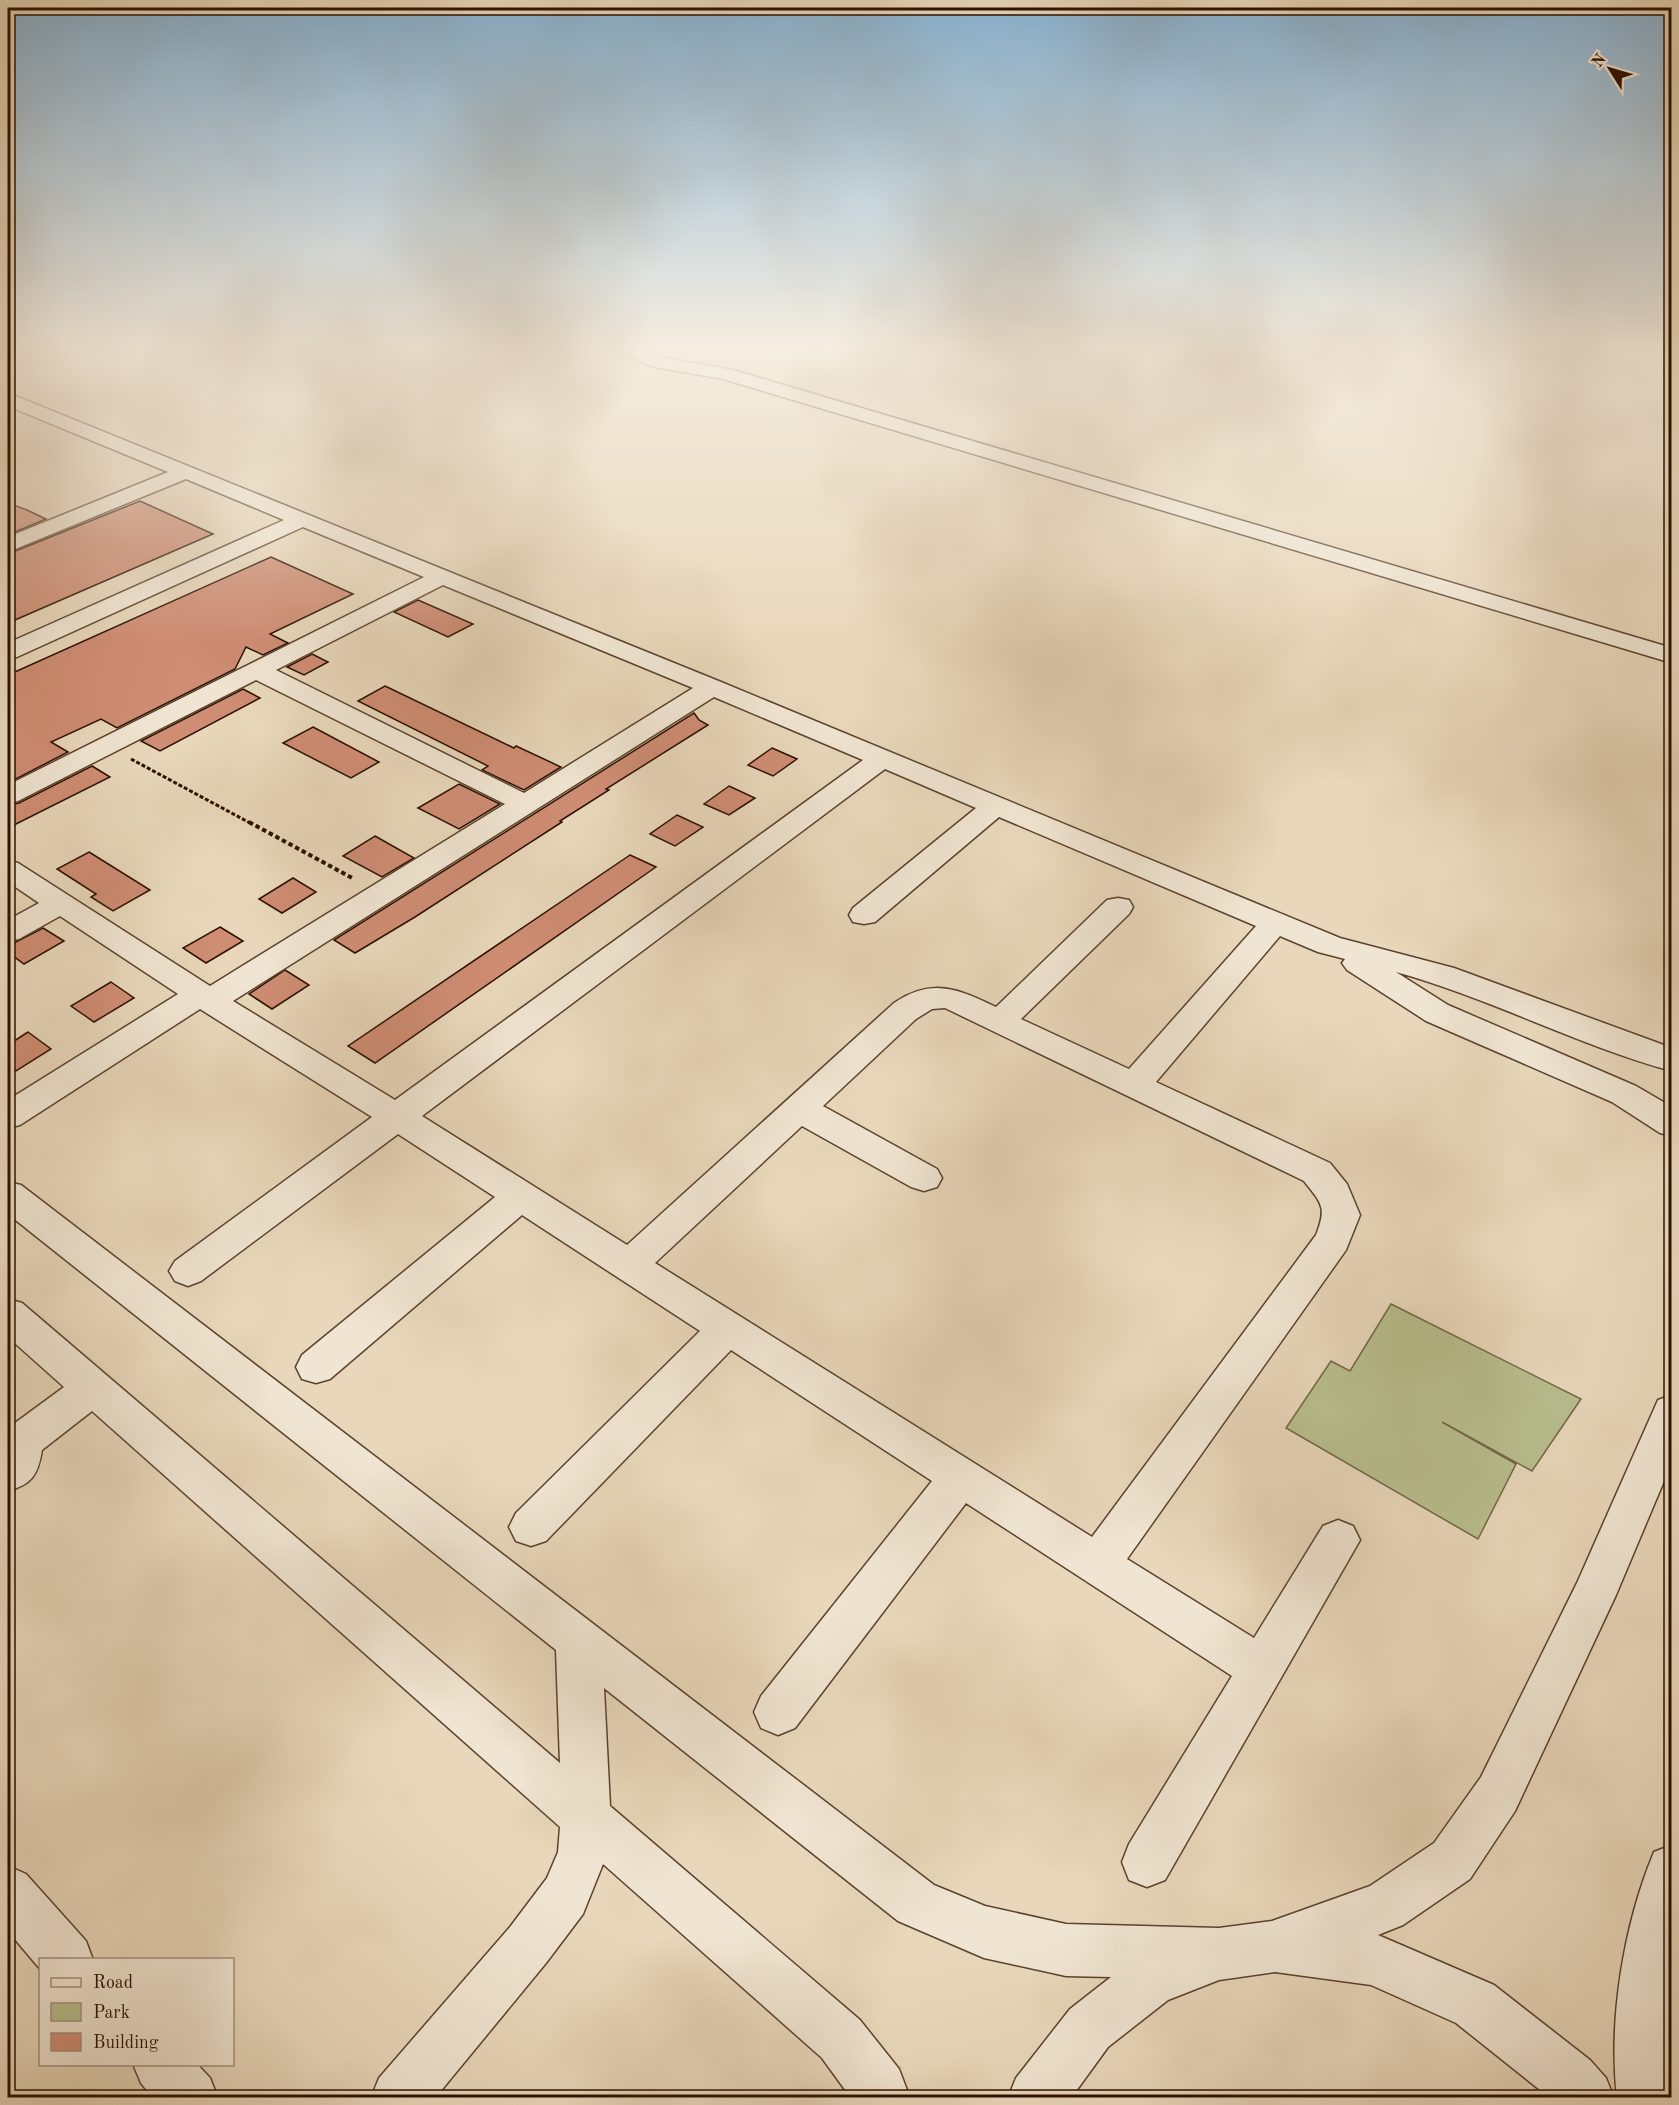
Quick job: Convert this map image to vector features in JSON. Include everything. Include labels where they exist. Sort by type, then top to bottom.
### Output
[{"type":"street","points":[[115,443],[712,687],[1329,945],[1443,975],[1671,1060]]},
{"type":"street","points":[[958,443],[1671,656]]},
{"type":"street","points":[[8,545],[185,472]]},
{"type":"street","points":[[8,652],[303,519]]},
{"type":"street","points":[[8,795],[442,577]]},
{"type":"street","points":[[256,670],[525,804]]},
{"type":"street","points":[[8,1116],[381,894],[712,687]]},
{"type":"street","points":[[188,1271],[883,758]]},
{"type":"street","points":[[864,915],[996,805]]},
{"type":"street","points":[[8,869],[205,998],[395,1116],[1262,1668]]},
{"type":"street","points":[[8,932],[61,903]]},
{"type":"street","points":[[1000,1021],[1118,907]]},
{"type":"street","points":[[1135,1084],[1275,922]]},
{"type":"street","points":[[1329,945],[1437,1013],[1624,1094],[1671,1124]]},
{"type":"street","points":[[1426,1005],[1425,994],[1429,987],[1443,975]]},
{"type":"street","points":[[629,1265],[917,1002],[930,997],[950,998],[1317,1172],[1334,1193],[1342,1215],[1333,1240],[1098,1564]]},
{"type":"street","points":[[1624,1094],[1639,1090],[1647,1084],[1650,1076],[1637,1049]]},
{"type":"street","points":[[800,1109],[924,1178]]},
{"type":"street","points":[[8,1195],[916,1903],[984,1932],[1066,1950],[1219,1954],[1272,1947],[1385,1907],[1452,1862],[1498,1794],[1594,1595],[1671,1412]]},
{"type":"street","points":[[316,1367],[521,1196]]},
{"type":"street","points":[[8,1314],[841,2039],[879,2089],[882,2097]]},
{"type":"street","points":[[531,1527],[728,1328]]},
{"type":"street","points":[[13,1452],[93,1388]]},
{"type":"street","points":[[778,1712],[962,1477]]},
{"type":"street","points":[[1147,1862],[1338,1540]]},
{"type":"street","points":[[399,2097],[528,1944],[565,1896],[583,1852],[586,1819],[579,1641]]},
{"type":"street","points":[[1645,2097],[1641,2075],[1646,1968],[1660,1902],[1671,1870]]},
{"type":"street","points":[[8,1892],[66,1958]]},
{"type":"street","points":[[1272,1947],[1372,1959],[1474,2004],[1571,2079],[1586,2097]]},
{"type":"street","points":[[1036,2097],[1089,2028],[1150,1981],[1219,1954]]},
{"type":"street","points":[[162,2066],[189,2097]]},
{"type":"path","points":[[106,745],[381,894]]},
{"type":"green space","points":[[1391,1304],[1581,1399],[1532,1471],[1442,1422],[1516,1464],[1478,1539],[1286,1428],[1331,1361],[1350,1371]]},
{"type":"building","points":[[140,501],[213,534],[8,623],[8,554]]},
{"type":"building","points":[[8,503],[27,510],[46,519],[8,535]]},
{"type":"building","points":[[271,557],[353,594],[270,634],[288,643],[263,655],[246,647],[235,669],[117,728],[101,719],[51,742],[68,752],[8,783],[8,675]]},
{"type":"building","points":[[418,600],[473,624],[448,637],[394,612]]},
{"type":"building","points":[[312,654],[328,662],[304,675],[287,667]]},
{"type":"building","points":[[385,686],[514,748],[516,746],[561,767],[524,790],[482,770],[488,766],[358,701]]},
{"type":"building","points":[[243,689],[260,698],[160,751],[141,741]]},
{"type":"building","points":[[694,713],[699,720],[708,725],[606,789],[609,790],[415,917],[355,953],[334,940]]},
{"type":"building","points":[[313,727],[379,762],[351,778],[283,743]]},
{"type":"building","points":[[772,748],[797,759],[773,776],[748,765]]},
{"type":"building","points":[[92,766],[110,777],[8,828],[8,805],[19,803]]},
{"type":"building","points":[[459,784],[500,804],[459,829],[418,808]]},
{"type":"building","points":[[729,786],[755,798],[729,815],[704,804]]},
{"type":"building","points":[[677,815],[703,827],[675,846],[650,834]]},
{"type":"building","points":[[375,836],[414,858],[382,877],[343,856]]},
{"type":"building","points":[[89,852],[150,890],[113,911],[91,897],[96,894],[57,869]]},
{"type":"building","points":[[630,855],[656,867],[375,1063],[348,1046]]},
{"type":"building","points":[[293,878],[316,892],[282,913],[259,899]]},
{"type":"building","points":[[220,927],[243,941],[206,963],[183,948]]},
{"type":"building","points":[[43,928],[64,941],[24,964],[8,952],[8,946]]},
{"type":"building","points":[[285,970],[309,985],[272,1009],[249,994]]},
{"type":"building","points":[[111,982],[134,998],[94,1022],[71,1006]]},
{"type":"building","points":[[28,1032],[51,1049],[8,1076],[8,1045]]}]
